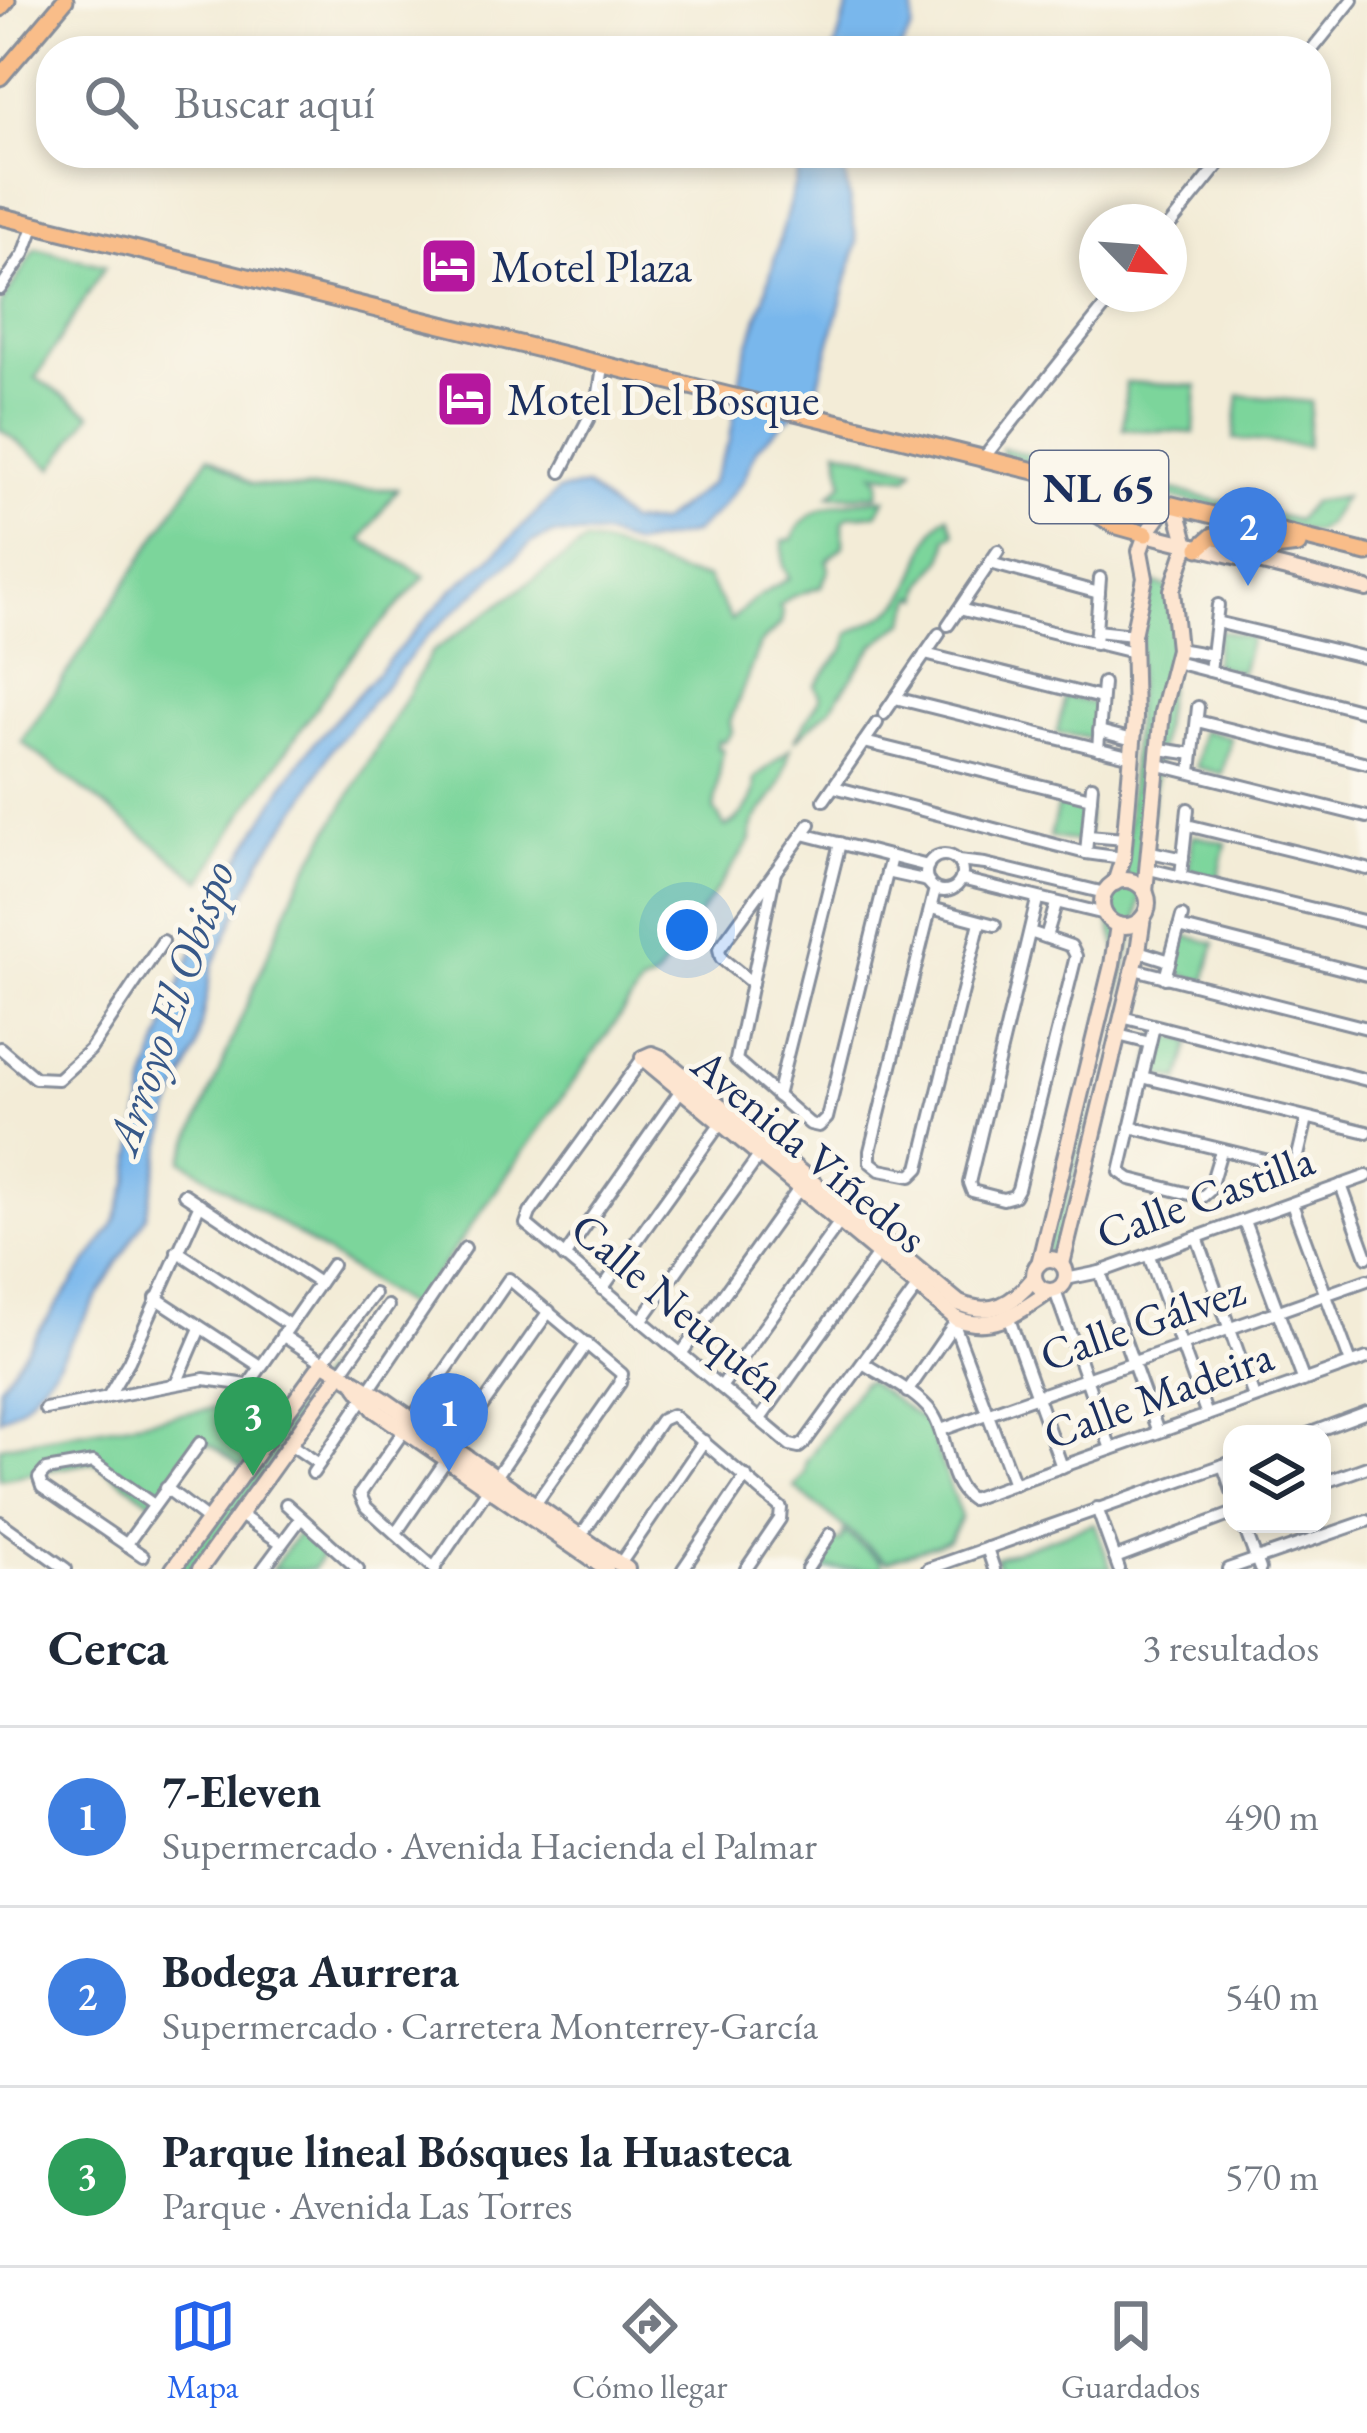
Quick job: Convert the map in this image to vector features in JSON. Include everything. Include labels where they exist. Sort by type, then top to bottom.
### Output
[{"type":"main road","points":[[0,8],[7,0]]},
{"type":"main road","points":[[0,76],[65,0]]},
{"type":"main road","name":"NL 65","points":[[0,215],[34,228],[602,373],[728,400]]},
{"type":"main road","name":"NL 65","points":[[0,226],[34,228],[981,460],[1367,562]]},
{"type":"main road","name":"NL 65","points":[[981,460],[1055,486],[1367,553]]},
{"type":"main road","points":[[1055,486],[1114,525],[1146,534]]},
{"type":"main road","points":[[1193,546],[1213,536],[1274,548],[1298,544]]},
{"type":"street","points":[[1323,36],[1352,0]]},
{"type":"street","points":[[1187,204],[1216,168]]},
{"type":"street","points":[[0,290],[34,228]]},
{"type":"street","points":[[981,460],[1100,312]]},
{"type":"street","points":[[561,472],[598,400],[602,373]]},
{"type":"street","points":[[1105,914],[1125,839],[1132,635],[1144,587],[1140,551],[1146,534],[1171,510],[1193,546]]},
{"type":"street","points":[[1146,534],[1367,589]]},
{"type":"street","points":[[956,1322],[982,1324],[1009,1318],[1058,1282],[1148,905],[1145,892],[1164,700],[1176,656],[1172,590],[1193,546]]},
{"type":"street","points":[[824,800],[998,551]]},
{"type":"street","points":[[990,563],[1099,592]]},
{"type":"street","points":[[1144,570],[1160,579],[1178,573]]},
{"type":"street","points":[[1095,637],[1100,578]]},
{"type":"street","points":[[1210,671],[1218,605]]},
{"type":"street","points":[[959,609],[1095,637],[1133,652]]},
{"type":"street","points":[[1216,622],[1367,658]]},
{"type":"street","points":[[1095,637],[1132,635]]},
{"type":"street","points":[[925,655],[1101,698]]},
{"type":"street","points":[[1176,656],[1212,655]]},
{"type":"street","points":[[1176,656],[1210,671],[1367,712]]},
{"type":"street","points":[[1098,749],[1102,683]]},
{"type":"street","points":[[895,698],[1125,756]]},
{"type":"street","points":[[1191,772],[1198,707]]},
{"type":"street","points":[[1197,721],[1367,763]]},
{"type":"street","points":[[1099,731],[1126,738]]},
{"type":"street","points":[[864,742],[1091,797],[1086,853]]},
{"type":"street","points":[[1159,757],[1193,754]]},
{"type":"street","points":[[1159,757],[1191,772],[1367,817]]},
{"type":"street","points":[[834,787],[1086,853],[1123,858]]},
{"type":"street","points":[[1129,794],[1156,795]]},
{"type":"street","points":[[1181,875],[1189,809]]},
{"type":"street","points":[[1187,825],[1367,869]]},
{"type":"street","points":[[752,983],[721,958],[719,949],[806,829],[928,866],[944,855],[1110,888],[1134,882],[1145,892]]},
{"type":"street","points":[[1088,836],[1125,839]]},
{"type":"street","points":[[777,1096],[840,843]]},
{"type":"street","points":[[1151,852],[1183,859]]},
{"type":"street","points":[[775,872],[736,1060],[819,1126],[827,1118],[891,857]]},
{"type":"street","points":[[887,872],[955,888],[961,879],[958,861]]},
{"type":"street","points":[[928,866],[936,887],[936,910],[870,1151],[870,1162],[880,1170],[911,1176],[919,1168],[980,922]]},
{"type":"street","points":[[1149,869],[1367,922]]},
{"type":"street","points":[[1018,894],[1023,872]]},
{"type":"street","points":[[961,879],[1105,914],[1118,925],[1134,924],[1143,917]]},
{"type":"street","points":[[1030,932],[1071,946],[1076,956],[1018,1189],[1003,1199],[972,1191],[969,1183],[1037,900]]},
{"type":"street","points":[[1046,937],[1056,904]]},
{"type":"street","points":[[936,910],[995,926]]},
{"type":"street","points":[[1166,978],[1180,922],[1367,975]]},
{"type":"street","points":[[1058,1282],[1039,1288],[1036,1271],[1118,925]]},
{"type":"street","points":[[0,1048],[35,1078],[58,1079],[90,1050],[163,941]]},
{"type":"street","points":[[1138,951],[1170,961]]},
{"type":"street","points":[[1134,969],[1367,1028]]},
{"type":"street","points":[[1122,1017],[1367,1080]]},
{"type":"street","points":[[1154,1026],[1120,1169],[1130,1179],[1205,1196],[1221,1151]]},
{"type":"street","points":[[1118,1035],[1150,1043]]},
{"type":"street","name":"Avenida Viñedos","points":[[956,1322],[921,1282],[802,1184],[662,1058],[652,1054],[643,1058],[759,1156],[802,1184],[839,1223],[878,1254],[921,1282],[959,1303],[986,1310],[1014,1299],[1036,1271]]},
{"type":"street","name":"Calle Neuquén","points":[[643,1058],[526,1221],[530,1230],[790,1444],[802,1445],[862,1363]]},
{"type":"street","points":[[1085,1076],[1092,1083],[1106,1083]]},
{"type":"street","points":[[1142,1077],[1367,1132]]},
{"type":"street","points":[[564,1257],[681,1090]]},
{"type":"street","points":[[1130,1127],[1293,1166],[1307,1118]]},
{"type":"street","points":[[602,1289],[721,1124]]},
{"type":"street","points":[[1064,1159],[1076,1153],[1086,1162]]},
{"type":"street","points":[[641,1321],[759,1156]]},
{"type":"street","name":"Calle Castilla","points":[[1058,1282],[1149,1256],[1367,1176]]},
{"type":"street","points":[[681,1354],[802,1184]]},
{"type":"street","points":[[1341,1185],[1367,1257]]},
{"type":"street","points":[[184,1194],[319,1282]]},
{"type":"street","points":[[109,1395],[200,1204]]},
{"type":"street","points":[[1292,1204],[1352,1364]]},
{"type":"street","points":[[1244,1221],[1303,1379]]},
{"type":"street","points":[[721,1388],[839,1223]]},
{"type":"street","points":[[1197,1237],[1254,1397]]},
{"type":"street","points":[[290,1444],[316,1468],[363,1392],[465,1249]]},
{"type":"street","points":[[177,1251],[408,1425],[618,1567]]},
{"type":"street","points":[[760,1419],[878,1254]]},
{"type":"street","points":[[1149,1256],[1207,1414]]},
{"type":"street","points":[[1036,1271],[1053,1259],[1085,1380],[1111,1449]]},
{"type":"street","points":[[240,1397],[332,1265]]},
{"type":"street","points":[[1100,1272],[1158,1432]]},
{"type":"street","points":[[534,1506],[622,1374],[618,1369],[509,1279],[359,1497],[435,1569],[586,1343]]},
{"type":"street","name":"Calle Gálvez","points":[[941,1430],[1367,1280]]},
{"type":"street","points":[[921,1282],[862,1363],[920,1402],[941,1430]]},
{"type":"street","points":[[173,1569],[374,1294]]},
{"type":"street","points":[[156,1298],[260,1366]]},
{"type":"street","points":[[200,1569],[388,1306]]},
{"type":"street","points":[[396,1533],[549,1311]]},
{"type":"street","points":[[1009,1318],[1062,1467]]},
{"type":"street","points":[[907,1392],[956,1322]]},
{"type":"street","points":[[956,1322],[1015,1484]]},
{"type":"street","points":[[176,1384],[200,1328]]},
{"type":"street","name":"Calle Madeira","points":[[941,1430],[961,1491],[974,1499],[1367,1358]]},
{"type":"street","points":[[45,1408],[215,1378],[248,1385]]},
{"type":"street","points":[[1331,1425],[1367,1412]]},
{"type":"street","points":[[580,1537],[661,1420],[675,1416],[782,1511],[746,1569]]},
{"type":"street","points":[[618,1567],[704,1441]]},
{"type":"street","points":[[126,1545],[200,1443]]},
{"type":"street","points":[[143,1556],[42,1486],[39,1478],[46,1470],[88,1462],[100,1465],[154,1505]]},
{"type":"street","points":[[928,1569],[1223,1465]]},
{"type":"street","points":[[1331,1480],[1367,1467]]},
{"type":"street","points":[[683,1569],[746,1476]]},
{"type":"street","points":[[493,1484],[534,1506],[618,1567]]},
{"type":"street","points":[[166,1488],[208,1520]]},
{"type":"street","points":[[286,1504],[349,1566]]},
{"type":"street","points":[[1097,1508],[1117,1563],[1223,1518]]},
{"type":"street","points":[[239,1514],[281,1544]]},
{"type":"street","points":[[263,1569],[301,1518]]},
{"type":"street","points":[[1228,1569],[1258,1564],[1367,1521]]},
{"type":"street","points":[[0,1522],[48,1564],[66,1569]]},
{"type":"street","points":[[1246,1533],[1258,1564]]},
{"type":"street","points":[[807,1569],[830,1534]]},
{"type":"street","points":[[987,1548],[994,1569]]},
{"type":"green space","points":[[36,248],[105,266],[36,378],[91,414],[53,468],[0,429],[0,306]]},
{"type":"green space","points":[[1126,382],[1197,386],[1194,433],[1123,429]]},
{"type":"green space","points":[[1239,395],[1311,402],[1307,446],[1234,439]]},
{"type":"green space","points":[[1002,448],[1296,520],[1312,502],[1344,497],[1327,524],[1314,533],[1002,455]]},
{"type":"green space","points":[[838,449],[914,469],[908,477],[874,473],[880,481],[878,495],[829,496],[843,483]]},
{"type":"green space","points":[[209,456],[251,484],[397,489],[362,540],[425,576],[351,657],[202,881],[22,742]]},
{"type":"green space","points":[[886,499],[876,514],[849,516],[843,522],[843,546],[827,561],[829,569],[821,587],[791,597],[779,607],[781,624],[760,644],[730,722],[732,732],[725,741],[718,741],[717,748],[723,749],[714,809],[725,827],[747,807],[754,779],[790,749],[780,783],[756,819],[751,840],[655,979],[642,985],[412,1309],[182,1160],[295,890],[432,652],[586,542],[707,578],[731,620],[789,578],[783,566],[783,541],[793,539],[808,518],[832,506]]},
{"type":"green space","points":[[948,515],[955,533],[947,538],[944,556],[925,582],[921,598],[915,596],[905,622],[875,644],[830,709],[794,741],[821,697],[815,685],[845,648],[849,634],[885,615],[904,598],[933,531]]},
{"type":"green space","points":[[1155,583],[1168,588],[1174,634],[1138,914],[1056,1254],[1045,1252],[1118,953],[1108,909],[1125,867],[1141,619]]},
{"type":"green space","points":[[1219,630],[1251,638],[1241,672],[1213,665]]},
{"type":"green space","points":[[1065,696],[1098,705],[1095,739],[1057,733]]},
{"type":"green space","points":[[1202,730],[1231,738],[1222,774],[1196,767]]},
{"type":"green space","points":[[1059,801],[1088,808],[1086,843],[1050,837]]},
{"type":"green space","points":[[1193,835],[1226,843],[1218,879],[1188,870]]},
{"type":"green space","points":[[1182,935],[1215,943],[1205,982],[1174,972]]},
{"type":"green space","points":[[1158,1033],[1191,1041],[1180,1080],[1147,1072]]},
{"type":"green space","points":[[324,1370],[331,1382],[196,1569],[175,1569]]},
{"type":"green space","points":[[868,1381],[927,1423],[961,1517],[949,1540],[887,1562],[794,1487],[805,1473],[806,1461]]},
{"type":"green space","points":[[220,1407],[265,1433],[242,1467],[212,1445],[198,1441],[153,1503],[95,1462],[0,1479],[0,1446]]},
{"type":"green space","points":[[1095,1523],[1111,1569],[999,1569],[995,1558]]},
{"type":"green space","points":[[300,1530],[325,1552],[313,1569],[272,1569]]},
{"type":"green space","points":[[844,1532],[881,1561],[883,1569],[814,1569]]},
{"type":"water","points":[[850,0],[914,0],[908,36],[839,36]]},
{"type":"water","points":[[799,168],[844,168],[857,243],[816,393],[757,448],[744,479],[692,534],[634,545],[603,535],[553,534],[534,541],[427,636],[331,750],[303,801],[262,858],[212,967],[196,1051],[171,1109],[146,1216],[54,1369],[23,1405],[0,1419],[0,1386],[114,1224],[129,1180],[146,1081],[182,979],[210,909],[287,780],[315,742],[453,589],[558,491],[586,486],[628,522],[660,523],[711,483],[730,439],[743,361]]},
{"type":"place","name":"Motel Plaza","points":[[449,266]]},
{"type":"place","name":"Motel Del Bosque","points":[[465,399]]},
{"type":"place","name":"Bodega Aurrera","points":[[1248,586]]},
{"type":"place","name":"7-Eleven","points":[[449,1472]]},
{"type":"place","name":"Parque lineal Bósques la Huasteca","points":[[253,1476]]},
{"type":"water label","name":"Arroyo El Obispo","points":[[169,1007]]}]
